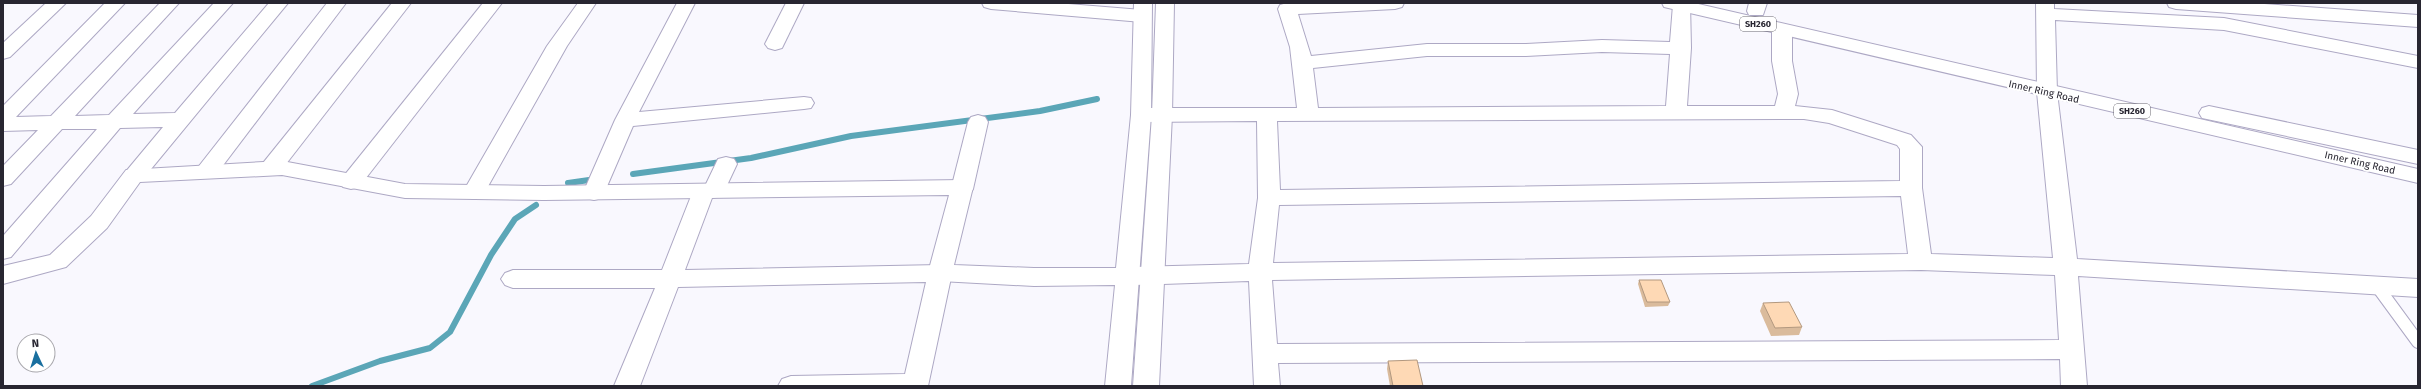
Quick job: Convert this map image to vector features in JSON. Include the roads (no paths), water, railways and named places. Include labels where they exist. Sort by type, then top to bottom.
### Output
[{"type":"main road","points":[[3,53],[57,3]]},
{"type":"main road","points":[[3,118],[116,3]]},
{"type":"main road","points":[[3,179],[170,3]]},
{"type":"main road","points":[[3,251],[115,121],[224,3]]},
{"type":"main road","points":[[3,275],[58,261],[99,222],[180,120],[279,3]]},
{"type":"main road","points":[[207,171],[337,3]]},
{"type":"main road","points":[[271,168],[402,3]]},
{"type":"main road","points":[[351,182],[493,3]]},
{"type":"main road","points":[[474,192],[557,46],[587,3]]},
{"type":"main road","points":[[594,193],[625,120],[686,3]]},
{"type":"main road","points":[[775,44],[795,3]]},
{"type":"main road","points":[[991,3],[1165,12],[1151,114],[1140,276],[1146,386]]},
{"type":"main road","points":[[1308,114],[1296,29],[1287,6],[1395,3]]},
{"type":"main road","name":"Inner Ring Road","points":[[1720,3],[1757,7],[2047,85],[2418,176]]},
{"type":"main road","points":[[2176,3],[2395,11],[2418,21]]},
{"type":"main road","points":[[1676,112],[1681,48],[1677,4]]},
{"type":"main road","name":"Inner Ring Road","points":[[1677,4],[1782,30],[2047,85],[2418,157]]},
{"type":"main road","points":[[2074,386],[2070,349],[2066,267],[2047,85],[2045,9],[2224,24],[2418,62]]},
{"type":"main road","points":[[1142,10],[1151,114]]},
{"type":"main road","points":[[1782,30],[1782,61],[1788,94],[1782,113]]},
{"type":"main road","points":[[1302,63],[1427,50],[1526,50],[1602,46],[1681,48]]},
{"type":"main road","points":[[625,120],[804,103]]},
{"type":"main road","points":[[1151,114],[1267,115],[1804,112],[1832,116],[1904,140],[1911,147],[1911,188],[1921,262]]},
{"type":"main road","points":[[1267,115],[1269,198],[1260,272],[1267,386]]},
{"type":"main road","points":[[3,124],[180,120]]},
{"type":"main road","points":[[791,386],[915,385],[940,273],[978,122]]},
{"type":"main road","points":[[627,386],[670,279],[709,191],[726,164]]},
{"type":"main road","points":[[134,176],[282,168],[405,191],[594,193],[962,187],[962,189]]},
{"type":"main road","points":[[1269,198],[1911,188]]},
{"type":"main road","points":[[513,279],[670,279],[940,273],[1034,277],[1140,276],[1260,272],[1921,262],[2066,267],[2418,288]]},
{"type":"main road","points":[[1118,386],[1140,276]]},
{"type":"main road","points":[[1266,354],[2070,349]]},
{"type":"lane","points":[[2377,286],[2418,342]]},
{"type":"waterway","points":[[633,174],[751,158],[851,136],[1040,111],[1097,99]]},
{"type":"waterway","points":[[568,183],[596,179]]},
{"type":"waterway","points":[[312,386],[380,361],[430,348],[450,332],[491,255],[515,219],[536,205]]}]
